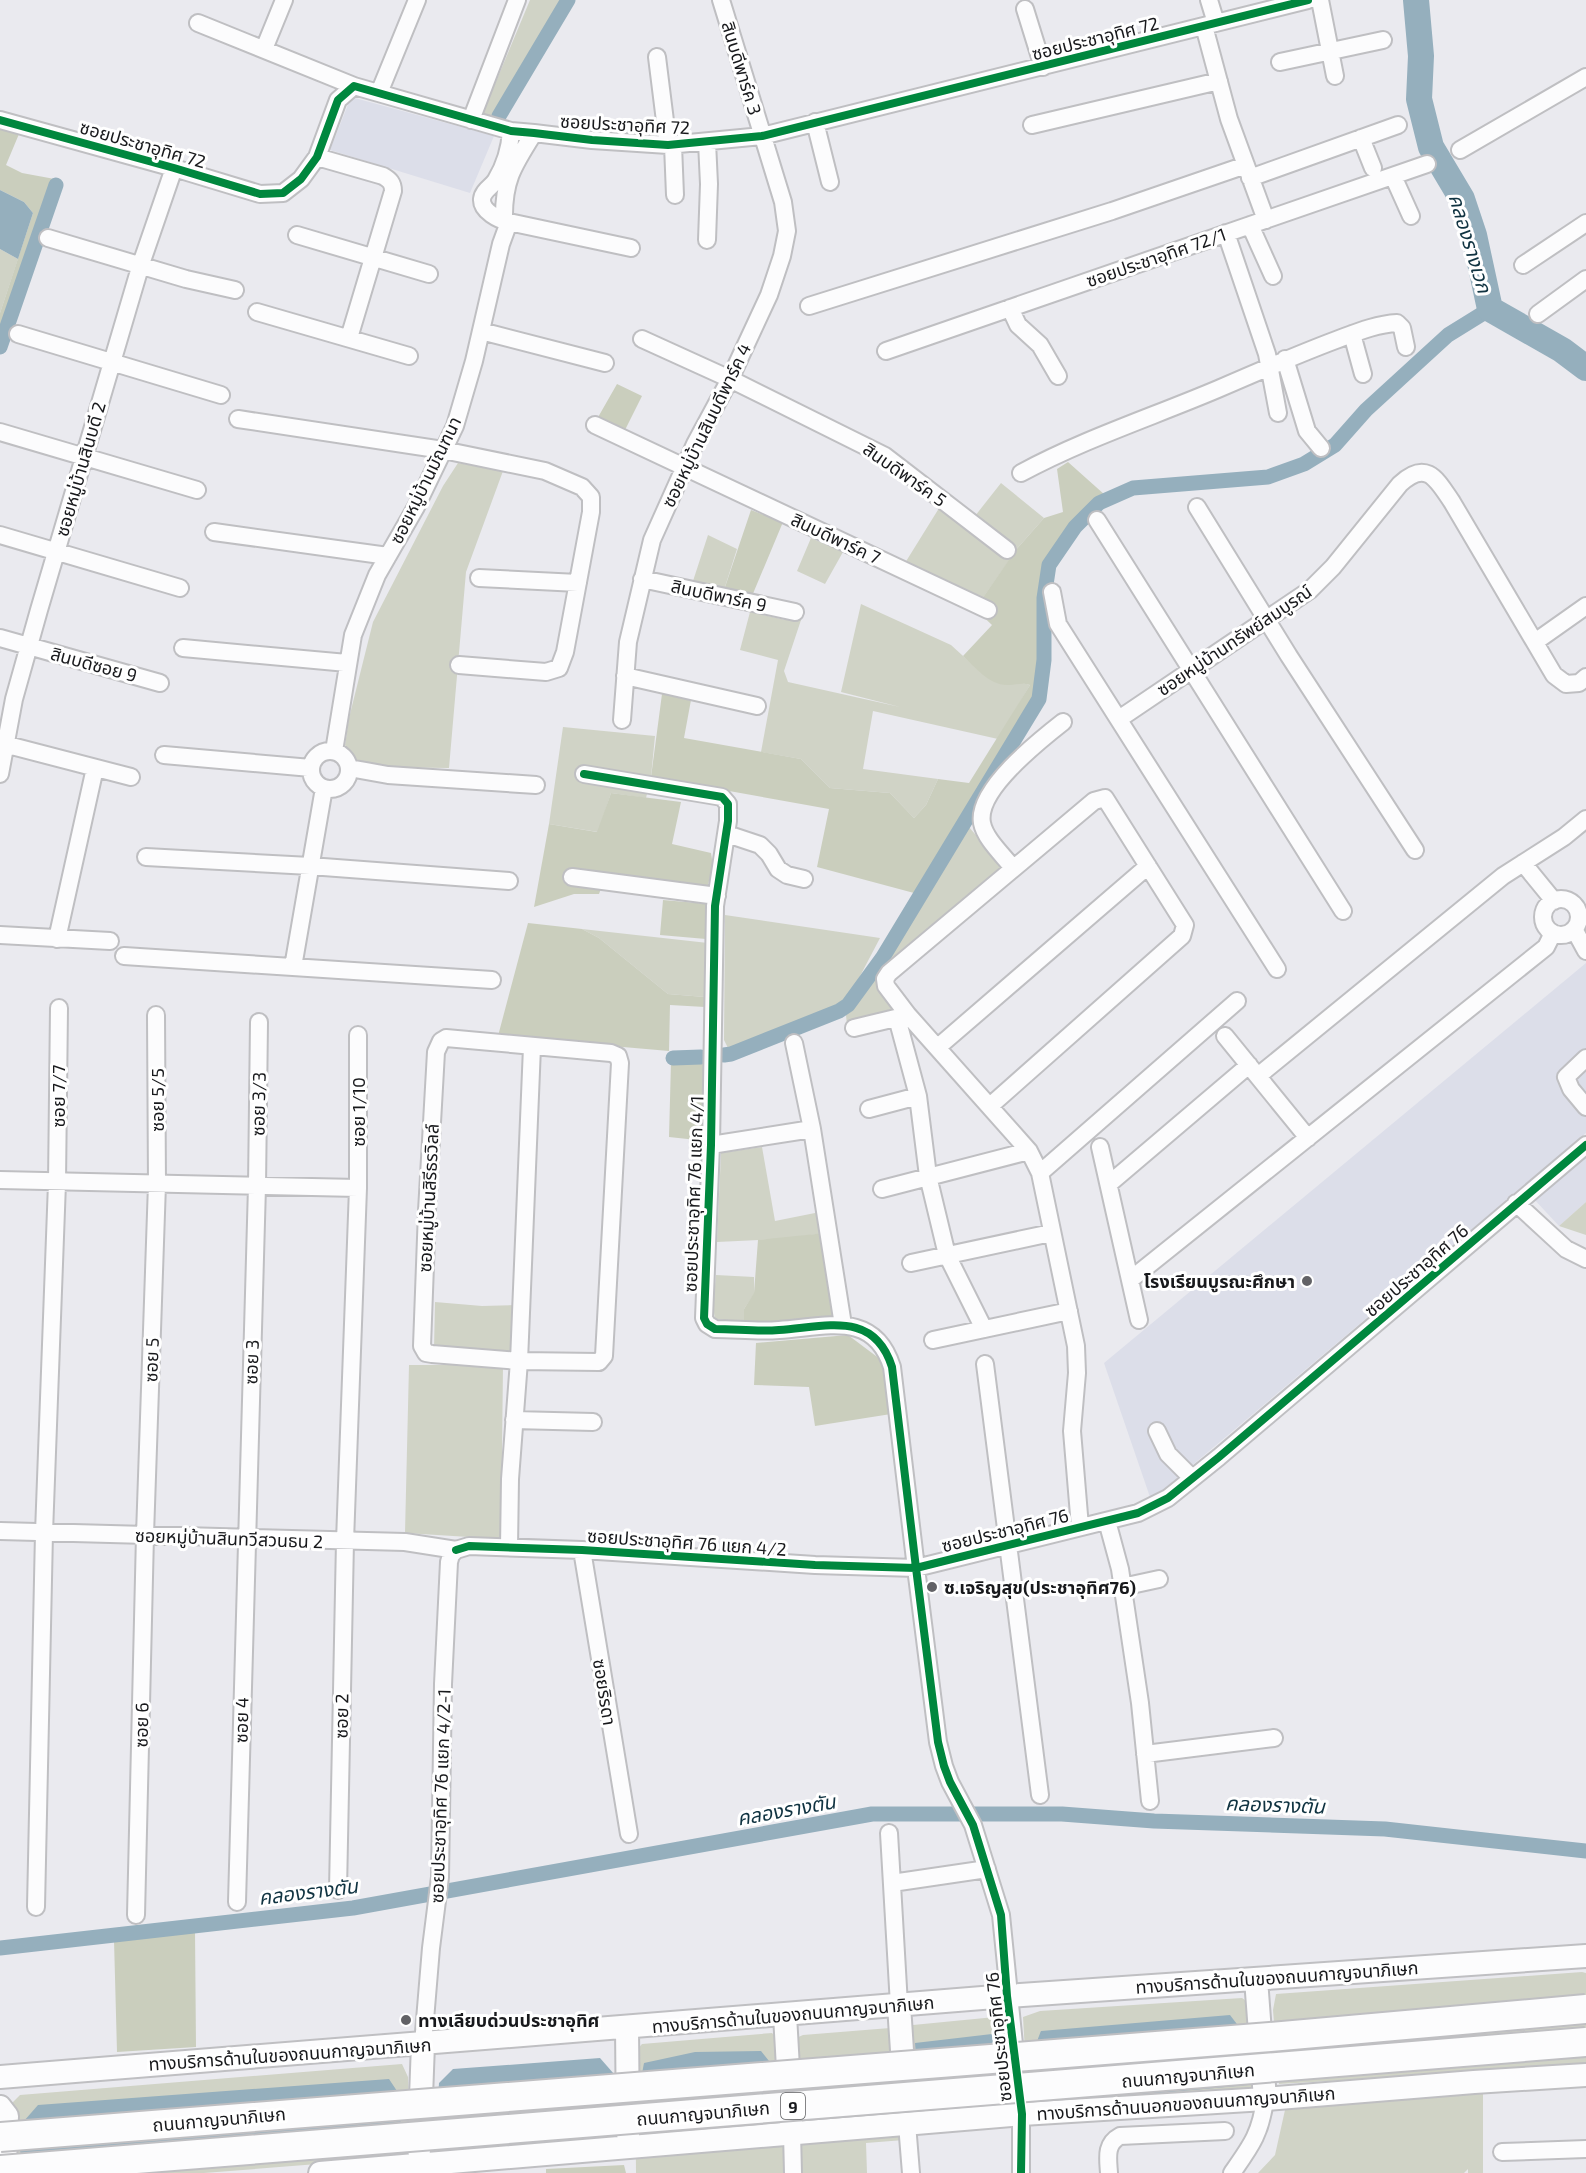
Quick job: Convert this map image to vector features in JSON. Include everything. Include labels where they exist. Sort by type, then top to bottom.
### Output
[{"type":"highway","name":"ถนนกาญจนาภิเษก","points":[[0,2137],[1270,2037],[1586,2009]]},
{"type":"highway","name":"ถนนกาญจนาภิเษก","points":[[0,2171],[1586,2042]]},
{"type":"main road","name":"ทางบริการด้านในของถนนกาญจนาภิเษก","points":[[0,2078],[1007,1996],[1586,1956]]},
{"type":"main road","points":[[1256,1979],[1265,2099]]},
{"type":"main road","points":[[899,2005],[907,2124]]},
{"type":"main road","points":[[785,2015],[792,2133]]},
{"type":"main road","points":[[627,2027],[628,2147]]},
{"type":"main road","points":[[418,2169],[423,2044]]},
{"type":"main road","name":"ทางบริการด้านนอกของถนนกาญจนาภิเษก","points":[[320,2173],[418,2169],[628,2147],[1022,2114],[1586,2075]]},
{"type":"main road","points":[[0,2107],[7,2116],[5,2164],[0,2171]]},
{"type":"street","points":[[264,49],[284,0]]},
{"type":"street","points":[[379,93],[417,0]]},
{"type":"street","points":[[471,120],[517,0]]},
{"type":"street","name":"สินบดีพาร์ค 3","points":[[721,0],[762,136]]},
{"type":"street","points":[[1209,0],[1210,24],[1219,81],[1228,120],[1266,220]]},
{"type":"street","name":"ซอยประชาอุทิศ 72","points":[[0,120],[260,194],[283,193],[301,179],[317,157],[339,100],[354,86],[511,131],[592,140],[670,145],[707,142],[762,136],[1308,0]]},
{"type":"street","points":[[1320,0],[1335,76]]},
{"type":"street","points":[[1024,9],[1043,67]]},
{"type":"street","points":[[198,22],[354,86]]},
{"type":"street","points":[[1280,62],[1383,40]]},
{"type":"street","points":[[657,57],[675,195]]},
{"type":"street","points":[[1460,150],[1586,77]]},
{"type":"street","points":[[1032,125],[1219,81]]},
{"type":"street","points":[[815,122],[830,182]]},
{"type":"street","points":[[809,306],[1112,211],[1248,172],[1398,125]]},
{"type":"street","points":[[511,131],[510,149],[496,181],[485,191],[482,198],[487,210],[506,222],[631,248]]},
{"type":"street","name":"ซอยหมู่บ้านมัณฑนา","points":[[334,751],[353,635],[377,575],[416,507],[455,426],[481,331],[506,222],[504,198],[508,182],[517,159],[534,134]]},
{"type":"street","name":"ซอยหมู่บ้านสินบดีพาร์ค 4","points":[[622,720],[628,642],[652,540],[695,444],[730,379],[769,295],[783,256],[787,231],[783,202],[762,136]]},
{"type":"street","points":[[1361,138],[1373,168]]},
{"type":"street","points":[[706,240],[710,184],[707,142]]},
{"type":"street","points":[[317,157],[383,176],[393,185],[349,338]]},
{"type":"street","name":"ซอยประชาอุทิศ 72/1","points":[[886,351],[1427,164]]},
{"type":"street","name":"ซอยหมู่บ้านสินบดี 2","points":[[0,774],[3,744],[29,646],[111,362],[174,168]]},
{"type":"street","points":[[1393,176],[1411,216]]},
{"type":"street","points":[[1523,266],[1586,224]]},
{"type":"street","points":[[1250,225],[1273,276]]},
{"type":"street","points":[[1226,233],[1251,303],[1269,366],[1278,413]]},
{"type":"street","points":[[297,236],[429,274]]},
{"type":"street","points":[[48,238],[186,279],[235,290]]},
{"type":"street","points":[[1538,314],[1586,279]]},
{"type":"street","points":[[1010,308],[1018,325],[1040,345],[1058,376]]},
{"type":"street","points":[[257,312],[409,356]]},
{"type":"street","points":[[1021,473],[1058,453],[1219,388],[1286,358],[1352,334],[1397,323],[1402,328],[1407,347]]},
{"type":"street","points":[[481,331],[605,363]]},
{"type":"street","points":[[18,334],[221,395]]},
{"type":"street","points":[[1352,334],[1363,374]]},
{"type":"street","name":"สินบดีพาร์ค 5","points":[[642,339],[730,379],[885,456],[1007,550]]},
{"type":"street","points":[[1286,358],[1307,431],[1321,448]]},
{"type":"street","points":[[238,418],[443,450],[545,471],[582,487],[591,497],[591,512],[578,583],[565,652],[559,668],[546,672],[459,665]]},
{"type":"street","name":"สินบดีพาร์ค 7","points":[[595,425],[684,469],[988,610]]},
{"type":"street","points":[[0,432],[197,490]]},
{"type":"street","name":"ซอยหมู่บ้านทรัพย์สมบูรณ์","points":[[1119,718],[1310,590],[1332,567],[1400,484],[1410,475],[1422,471],[1434,476],[1452,502],[1535,642]]},
{"type":"street","points":[[1197,507],[1266,620],[1415,850]]},
{"type":"street","points":[[1097,520],[1343,910]]},
{"type":"street","points":[[214,532],[388,556]]},
{"type":"street","points":[[0,535],[180,588]]},
{"type":"street","points":[[479,578],[578,583]]},
{"type":"street","name":"สินบดีพาร์ค 9","points":[[642,579],[795,612]]},
{"type":"street","points":[[1052,592],[1058,624],[1277,969]]},
{"type":"street","points":[[1586,606],[1535,642],[1554,675],[1566,684],[1579,683],[1586,677]]},
{"type":"street","name":"สินบดีซอย 9","points":[[0,638],[160,682]]},
{"type":"street","points":[[183,648],[347,663]]},
{"type":"street","points":[[625,676],[757,706]]},
{"type":"street","points":[[1013,868],[985,833],[982,811],[1010,768],[1025,752],[1063,722]]},
{"type":"street","points":[[3,744],[131,777]]},
{"type":"street","points":[[327,751],[334,751],[344,757],[350,768],[342,785],[337,788],[324,788],[314,780],[311,768],[316,757],[327,751]]},
{"type":"street","points":[[164,755],[311,768]]},
{"type":"street","points":[[57,939],[95,768]]},
{"type":"street","points":[[350,768],[388,775],[536,784]]},
{"type":"street","name":"ซอยประชาอุทิศ 76 แยก 4/1","points":[[584,774],[722,797],[728,804],[727,834],[716,906],[711,1144],[703,1312],[706,1324],[715,1329],[776,1330],[843,1325],[858,1328],[882,1343],[892,1367],[916,1568]]},
{"type":"street","points":[[293,967],[324,788]]},
{"type":"street","points":[[984,1329],[946,1255],[928,1176],[918,1096],[903,1017],[886,986],[885,979],[888,973],[1094,801],[1105,798],[1185,926],[1182,936],[990,1106]]},
{"type":"street","points":[[1109,1184],[1503,876],[1564,837],[1586,819]]},
{"type":"street","points":[[727,834],[760,845],[778,869],[787,875],[804,879]]},
{"type":"street","points":[[146,857],[310,866],[509,881]]},
{"type":"street","points":[[1523,863],[1554,901]]},
{"type":"street","points":[[939,1047],[1148,866]]},
{"type":"street","points":[[572,877],[717,896]]},
{"type":"street","points":[[1579,917],[1564,935],[1553,933],[1545,926],[1543,914],[1554,901],[1566,900],[1571,903],[1579,917],[1586,951]]},
{"type":"street","points":[[1130,1280],[1546,947],[1553,933]]},
{"type":"street","points":[[0,934],[110,941]]},
{"type":"street","points":[[124,956],[492,980]]},
{"type":"street","points":[[1040,1173],[1237,1001]]},
{"type":"street","name":"ซอย 7/7","points":[[44,1533],[57,1183],[58,1008]]},
{"type":"street","name":"ซอย 5/5","points":[[156,1015],[157,1184]]},
{"type":"street","points":[[903,1017],[939,1047],[1029,1151],[1040,1173],[1076,1346],[1077,1373],[1072,1438],[1080,1527]]},
{"type":"street","points":[[854,1028],[903,1017]]},
{"type":"street","name":"ซอย 3/3","points":[[257,1186],[259,1022]]},
{"type":"street","name":"ซอย 1/10","points":[[345,1541],[358,1188],[358,1035]]},
{"type":"street","points":[[1225,1036],[1308,1138]]},
{"type":"street","name":"ซอยหมู่บ้านสิรีธรวิลล์","points":[[446,1038],[532,1047],[611,1053],[618,1056],[620,1062],[604,1356],[599,1362],[594,1363],[519,1361],[432,1354],[423,1350],[422,1346],[436,1052],[441,1041],[446,1038]]},
{"type":"street","points":[[794,1043],[812,1129],[843,1325]]},
{"type":"street","points":[[509,1547],[510,1479],[519,1361],[532,1047]]},
{"type":"street","points":[[1586,1058],[1566,1077],[1570,1089],[1586,1107]]},
{"type":"street","points":[[869,1110],[918,1096]]},
{"type":"street","points":[[711,1144],[812,1129]]},
{"type":"street","name":"ซอยประชาอุทิศ 76","points":[[1021,2173],[1022,2114],[1007,1996],[1001,1915],[973,1825],[944,1766],[938,1742],[916,1568],[1107,1521],[1152,1508],[1168,1498],[1586,1145]]},
{"type":"street","points":[[1100,1147],[1139,1320]]},
{"type":"street","points":[[882,1189],[1029,1151]]},
{"type":"street","points":[[0,1180],[358,1188]]},
{"type":"street","name":"ซอย 5","points":[[145,1535],[157,1184]]},
{"type":"street","name":"ซอย 3","points":[[245,1538],[257,1186]]},
{"type":"street","points":[[1516,1203],[1566,1249],[1586,1260]]},
{"type":"street","points":[[911,1263],[1051,1233]]},
{"type":"street","points":[[933,1340],[1069,1311]]},
{"type":"street","points":[[985,1364],[1040,1795]]},
{"type":"street","points":[[514,1420],[593,1422]]},
{"type":"street","points":[[1157,1431],[1168,1454],[1192,1478]]},
{"type":"street","points":[[1107,1521],[1118,1557],[1150,1801]]},
{"type":"street","name":"ซอยหมู่บ้านสินทวีสวนธน 2","points":[[0,1532],[405,1542],[456,1550]]},
{"type":"street","points":[[36,1907],[44,1533]]},
{"type":"street","name":"ซอย 6","points":[[136,1915],[145,1535]]},
{"type":"street","name":"ซอย 4","points":[[237,1902],[245,1538]]},
{"type":"street","name":"ซอย 2","points":[[338,1890],[345,1541]]},
{"type":"street","name":"ซอยประชาอุทิศ 76 แยก 4/2","points":[[456,1550],[469,1546],[509,1547],[815,1565],[916,1568]]},
{"type":"street","name":"ซอยประชาอุทิศ 76 แยก 4/2-1","points":[[423,2044],[440,1877],[443,1684],[449,1562],[456,1550]]},
{"type":"street","name":"ซอยริรดา","points":[[582,1550],[628,1834]]},
{"type":"street","points":[[1122,1587],[1159,1579]]},
{"type":"street","points":[[1145,1754],[1274,1738]]},
{"type":"street","points":[[889,1833],[899,2005]]},
{"type":"street","points":[[892,1883],[987,1869]]},
{"type":"street","points":[[1232,2173],[1258,2133],[1263,2120],[1265,2099]]},
{"type":"street","points":[[907,2124],[911,2173]]},
{"type":"street","points":[[1109,2173],[1108,2148],[1120,2136],[1225,2131]]},
{"type":"street","points":[[792,2133],[793,2173]]},
{"type":"street","points":[[1502,2152],[1586,2150]]},
{"type":"shaded area","points":[[530,0],[563,0],[500,120],[482,115]]},
{"type":"shaded area","points":[[351,97],[494,136],[470,193],[330,150]]},
{"type":"shaded area","points":[[0,249],[18,259],[0,313]]},
{"type":"shaded area","points":[[458,463],[503,471],[466,572],[449,768],[373,767],[357,764],[348,754],[345,745],[349,718],[373,622],[443,486]]},
{"type":"shaded area","points":[[1001,483],[1044,518],[1015,551],[975,516]]},
{"type":"shaded area","points":[[941,505],[1010,559],[980,602],[905,563]]},
{"type":"shaded area","points":[[708,535],[737,549],[724,590],[693,581]]},
{"type":"shaded area","points":[[811,538],[843,552],[825,584],[797,571]]},
{"type":"shaded area","points":[[861,604],[951,645],[984,675],[1008,685],[1019,682],[1030,685],[998,739],[873,711],[863,769],[938,779],[926,805],[914,818],[890,793],[830,788],[801,759],[761,752],[778,660],[740,650],[750,612],[786,620],[789,605],[804,611],[784,671],[788,682],[900,707],[841,692]]},
{"type":"shaded area","points":[[563,727],[655,736],[651,777],[646,798],[611,793],[598,832],[549,824]]},
{"type":"shaded area","points":[[967,825],[1007,870],[889,969],[897,1011],[847,1025],[846,1015],[871,982]]},
{"type":"shaded area","points":[[725,915],[880,938],[848,999],[835,1008],[728,1048],[724,1040]]},
{"type":"shaded area","points":[[582,929],[708,943],[705,997],[668,994],[599,938]]},
{"type":"shaded area","name":"โรงเรียนบูรณะศึกษา","points":[[1586,963],[1586,1133],[1151,1500],[1104,1363]]},
{"type":"shaded area","points":[[762,1147],[775,1221],[820,1212],[825,1233],[780,1239],[717,1242],[721,1153]]},
{"type":"shaded area","points":[[1586,1152],[1586,1202],[1559,1226],[1532,1197]]},
{"type":"shaded area","points":[[1586,1202],[1586,1235],[1559,1226]]},
{"type":"shaded area","points":[[716,1275],[754,1277],[754,1294],[744,1309],[744,1322],[715,1319],[713,1307]]},
{"type":"shaded area","points":[[435,1302],[482,1306],[517,1305],[514,1354],[434,1349]]},
{"type":"shaded area","points":[[409,1365],[503,1365],[501,1539],[405,1533]]},
{"type":"shaded area","points":[[1586,1973],[1586,2066],[1279,2084],[1273,2010],[1276,1994]]},
{"type":"shaded area","points":[[1242,1998],[1248,2002],[1258,2093],[1028,2104],[1023,2017],[1040,2011]]},
{"type":"shaded area","points":[[995,2017],[1003,2019],[1010,2122],[916,2119],[908,2031],[913,2025]]},
{"type":"shaded area","points":[[890,2028],[895,2038],[904,2140],[866,2143],[867,2173],[800,2173],[794,2039],[803,2035]]},
{"type":"shaded area","points":[[772,2033],[779,2040],[785,2173],[636,2173],[635,2052],[642,2044]]},
{"type":"shaded area","points":[[402,2064],[408,2077],[411,2152],[406,2157],[204,2173],[8,2173],[10,2105],[20,2095]]},
{"type":"shaded area","points":[[1483,2092],[1483,2173],[1468,2173],[1468,2169],[1464,2173],[1258,2173],[1275,2155],[1285,2110]]},
{"type":"green space","points":[[0,128],[19,134],[6,165],[22,173],[60,180],[6,345],[0,344],[0,313],[33,213],[24,202],[0,190]]},
{"type":"green space","points":[[617,384],[642,396],[624,432],[597,419]]},
{"type":"green space","points":[[1068,462],[1105,495],[1085,511],[1062,537],[1045,563],[1041,598],[1040,669],[1036,695],[964,820],[914,893],[817,867],[829,809],[651,777],[662,694],[691,700],[684,738],[801,759],[830,788],[890,793],[914,818],[926,805],[938,779],[969,783],[1030,685],[1007,685],[994,682],[963,656],[992,625],[975,609],[1015,551],[1044,518],[1063,512],[1057,469]]},
{"type":"green space","points":[[751,510],[783,522],[752,596],[724,590]]},
{"type":"green space","points":[[611,793],[681,802],[672,844],[711,853],[713,865],[707,889],[606,874],[599,894],[574,894],[534,907],[549,824],[597,832]]},
{"type":"green space","points":[[663,900],[709,904],[706,939],[660,935]]},
{"type":"green space","points":[[528,923],[582,929],[599,938],[668,994],[705,997],[705,1007],[670,1005],[669,1051],[498,1036]]},
{"type":"green space","points":[[671,1062],[707,1062],[706,1141],[669,1137]]},
{"type":"green space","points":[[825,1233],[836,1321],[744,1322],[744,1309],[754,1293],[758,1240]]},
{"type":"green space","points":[[848,1335],[884,1362],[891,1414],[815,1426],[809,1387],[754,1385],[756,1343]]},
{"type":"green space","points":[[195,1931],[196,2047],[117,2052],[114,1940]]},
{"type":"green space","points":[[624,2165],[626,2173],[546,2173],[546,2169]]},
{"type":"water","points":[[0,190],[24,202],[33,213],[18,259],[0,249]]},
{"type":"water","points":[[1230,2015],[1243,2032],[1248,2055],[1247,2085],[1073,2101],[1039,2098],[1035,2055],[1041,2031]]},
{"type":"water","points":[[992,2034],[1002,2047],[1001,2106],[927,2114],[920,2107],[915,2043]]},
{"type":"water","points":[[761,2051],[773,2066],[775,2130],[662,2139],[646,2129],[642,2096],[644,2063],[695,2052]]},
{"type":"water","points":[[600,2058],[614,2074],[615,2105],[591,2140],[544,2141],[524,2157],[450,2158],[438,2146],[439,2083],[453,2069]]},
{"type":"water","points":[[389,2079],[399,2094],[401,2127],[28,2173],[20,2151],[24,2121],[38,2105]]},
{"type":"waterway","points":[[499,116],[568,0]]},
{"type":"waterway","name":"คลองรางเวก","points":[[1416,0],[1421,56],[1419,99],[1431,147],[1462,199],[1474,235],[1490,309],[1562,350],[1586,368]]},
{"type":"waterway","points":[[0,347],[56,185]]},
{"type":"waterway","points":[[724,1055],[839,1011],[848,1005],[883,957],[1039,699],[1044,660],[1044,598],[1049,565],[1075,527],[1099,503],[1133,488],[1268,477],[1304,464],[1335,445],[1366,410],[1448,335],[1490,309]]},
{"type":"waterway","points":[[673,1058],[701,1057]]},
{"type":"waterway","name":"คลองรางตัน","points":[[0,1948],[353,1908],[872,1814],[1062,1814],[1154,1821],[1385,1829],[1586,1851]]},
{"type":"cycle path","points":[[0,120],[260,194],[283,193],[301,179],[317,157],[338,100],[354,86],[511,131],[668,145],[762,136],[1308,0]]},
{"type":"cycle path","points":[[456,1550],[469,1546],[582,1550],[815,1565],[916,1568],[892,1367],[884,1349],[873,1337],[861,1329],[846,1326],[831,1325],[771,1331],[715,1329],[707,1324],[704,1318],[711,1145],[715,906],[728,821],[728,804],[722,797],[584,774]]},
{"type":"cycle path","points":[[1021,2173],[1022,2114],[1007,1996],[1001,1915],[973,1825],[950,1782],[938,1742],[916,1568],[1138,1513],[1168,1498],[1586,1145]]},
{"type":"place","name":"โรงเรียนบูรณะศึกษา","points":[[1307,1281]]},
{"type":"place","name":"ซ.เจริญสุข(ประชาอุทิศ76)","points":[[932,1587]]},
{"type":"place","name":"ทางเลียบด่วนประชาอุทิศ","points":[[406,2020]]}]
